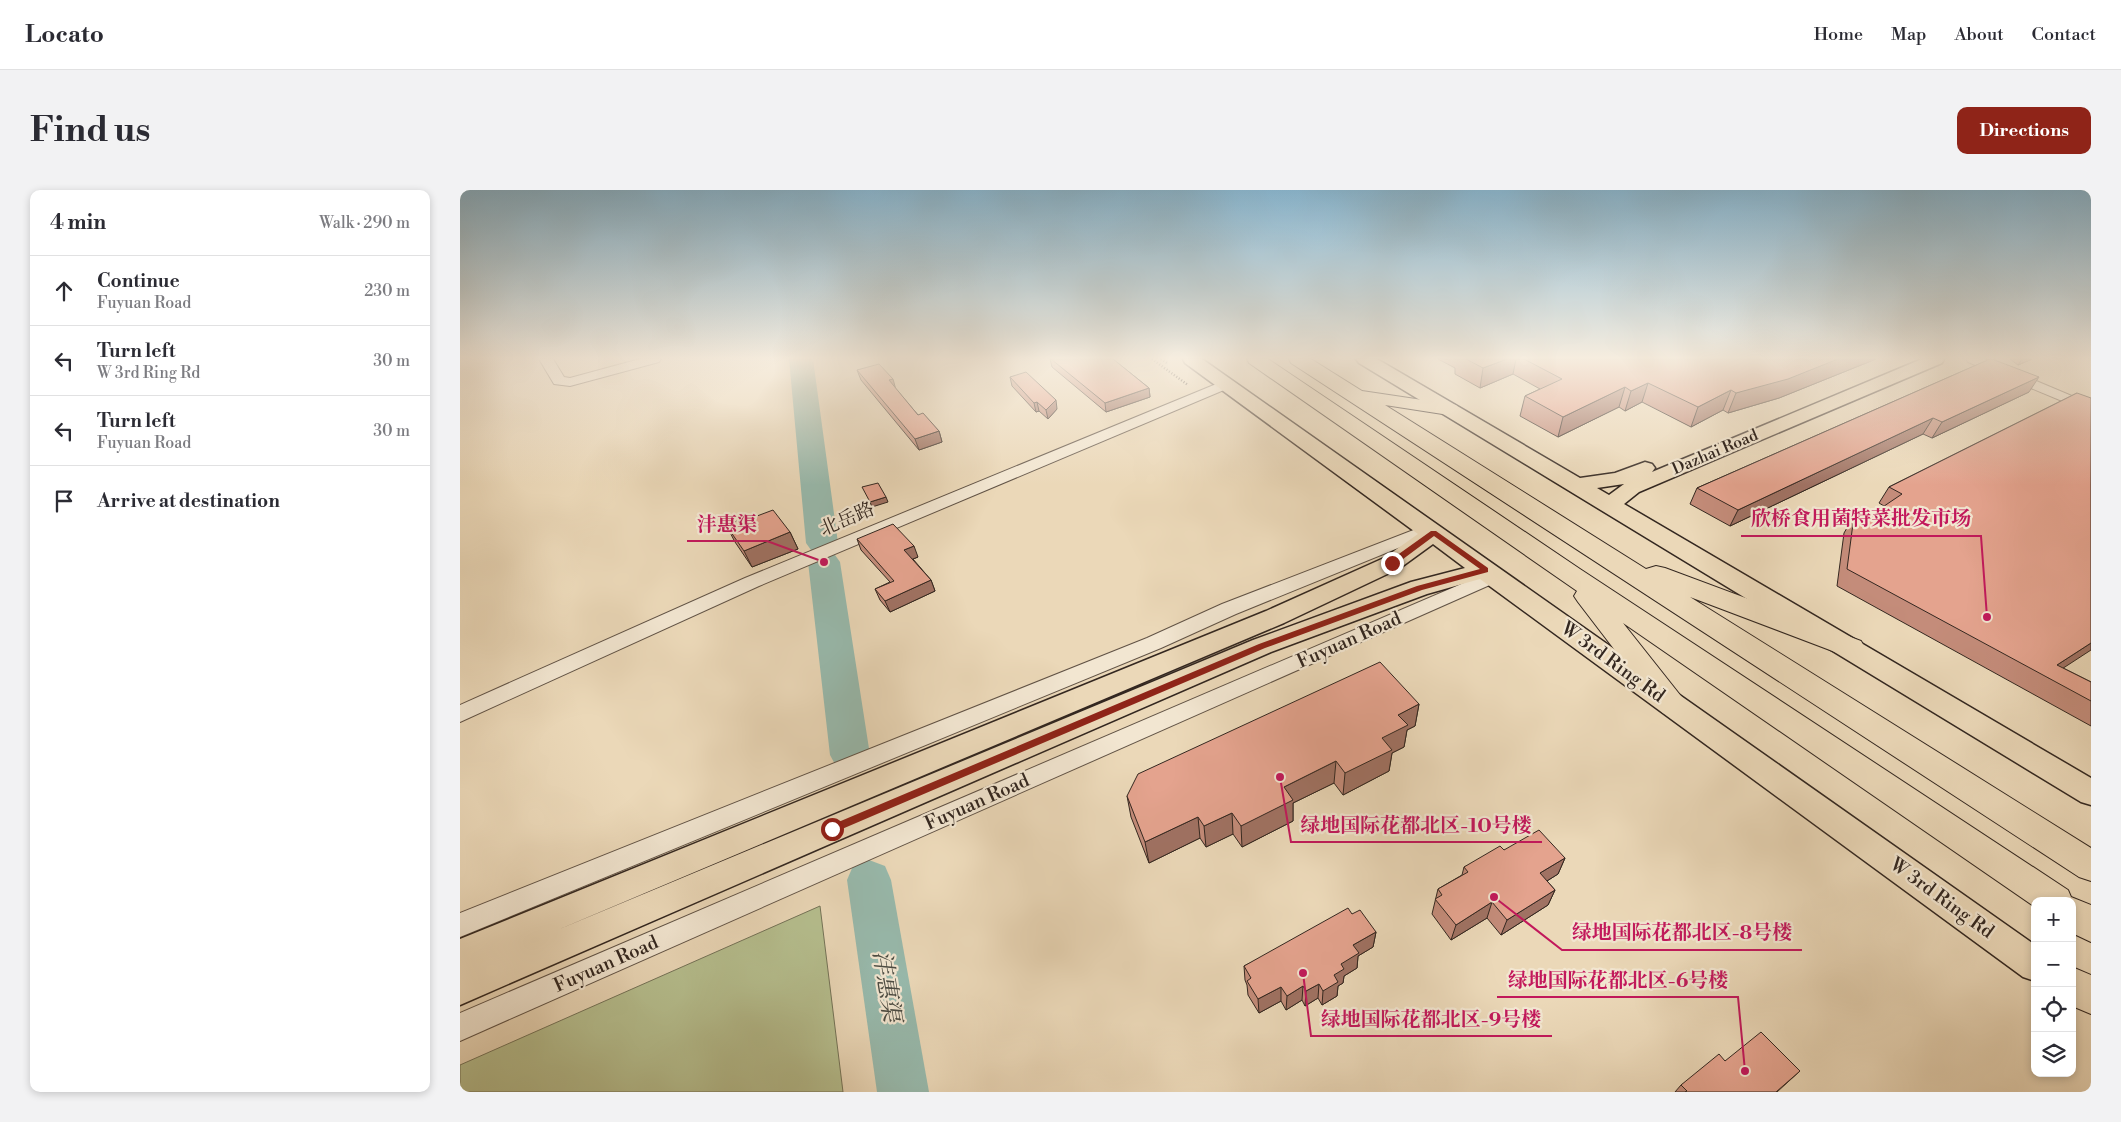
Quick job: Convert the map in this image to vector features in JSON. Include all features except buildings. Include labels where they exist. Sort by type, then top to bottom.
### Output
[{"type":"highway","points":[[1317,401],[1571,575],[2049,897]]},
{"type":"highway","points":[[1364,401],[2091,866]]},
{"type":"highway","points":[[1398,401],[1449,409]]},
{"type":"highway","points":[[1604,554],[1851,648]]},
{"type":"highway","points":[[1571,575],[1673,705]]},
{"type":"highway","points":[[2076,916],[2091,925]]},
{"type":"highway","points":[[2074,987],[2091,995]]},
{"type":"main road","name":"W 3rd Ring Rd","points":[[1250,401],[2031,962]]},
{"type":"main road","points":[[1436,401],[2091,793]]},
{"type":"main road","name":"Dazhai Road","points":[[1576,486],[1619,479],[1807,401]]},
{"type":"main road","name":"Dazhai Road","points":[[1609,506],[1632,488],[1837,401]]},
{"type":"main road","points":[[460,955],[1275,617],[1392,563],[1431,531]]},
{"type":"main road","name":"Fuyuan Road","points":[[460,988],[1262,646],[1420,588],[1490,573]]},
{"type":"main road","points":[[2076,995],[2091,1006]]},
{"type":"street","name":"北岳路","points":[[460,714],[752,582],[1185,401]]},
{"type":"street","points":[[2072,401],[2091,409]]},
{"type":"street","points":[[460,925],[1154,643],[1228,609],[1431,531]]},
{"type":"street","name":"Fuyuan Road","points":[[460,1027],[1490,573]]},
{"type":"green space","points":[[820,906],[843,1092],[460,1092],[460,1065]]},
{"type":"waterway","name":"沣惠渠","points":[[806,401],[822,543]]},
{"type":"waterway","name":"沣惠渠","points":[[824,562],[850,755]]},
{"type":"waterway","name":"沣惠渠","points":[[869,880],[903,1092]]},
{"type":"place","name":"沣惠渠","points":[[824,562]]},
{"type":"place","name":"欣桥食用菌特菜批发市场","points":[[1987,617]]},
{"type":"place","name":"绿地国际花都北区-10号楼","points":[[1280,777]]},
{"type":"place","name":"绿地国际花都北区-8号楼","points":[[1494,897]]},
{"type":"place","name":"绿地国际花都北区-9号楼","points":[[1303,973]]},
{"type":"place","name":"绿地国际花都北区-6号楼","points":[[1745,1071]]},
{"type":"route","points":[[832,829],[1262,646],[1420,588],[1486,570],[1434,533],[1392,563]]}]
